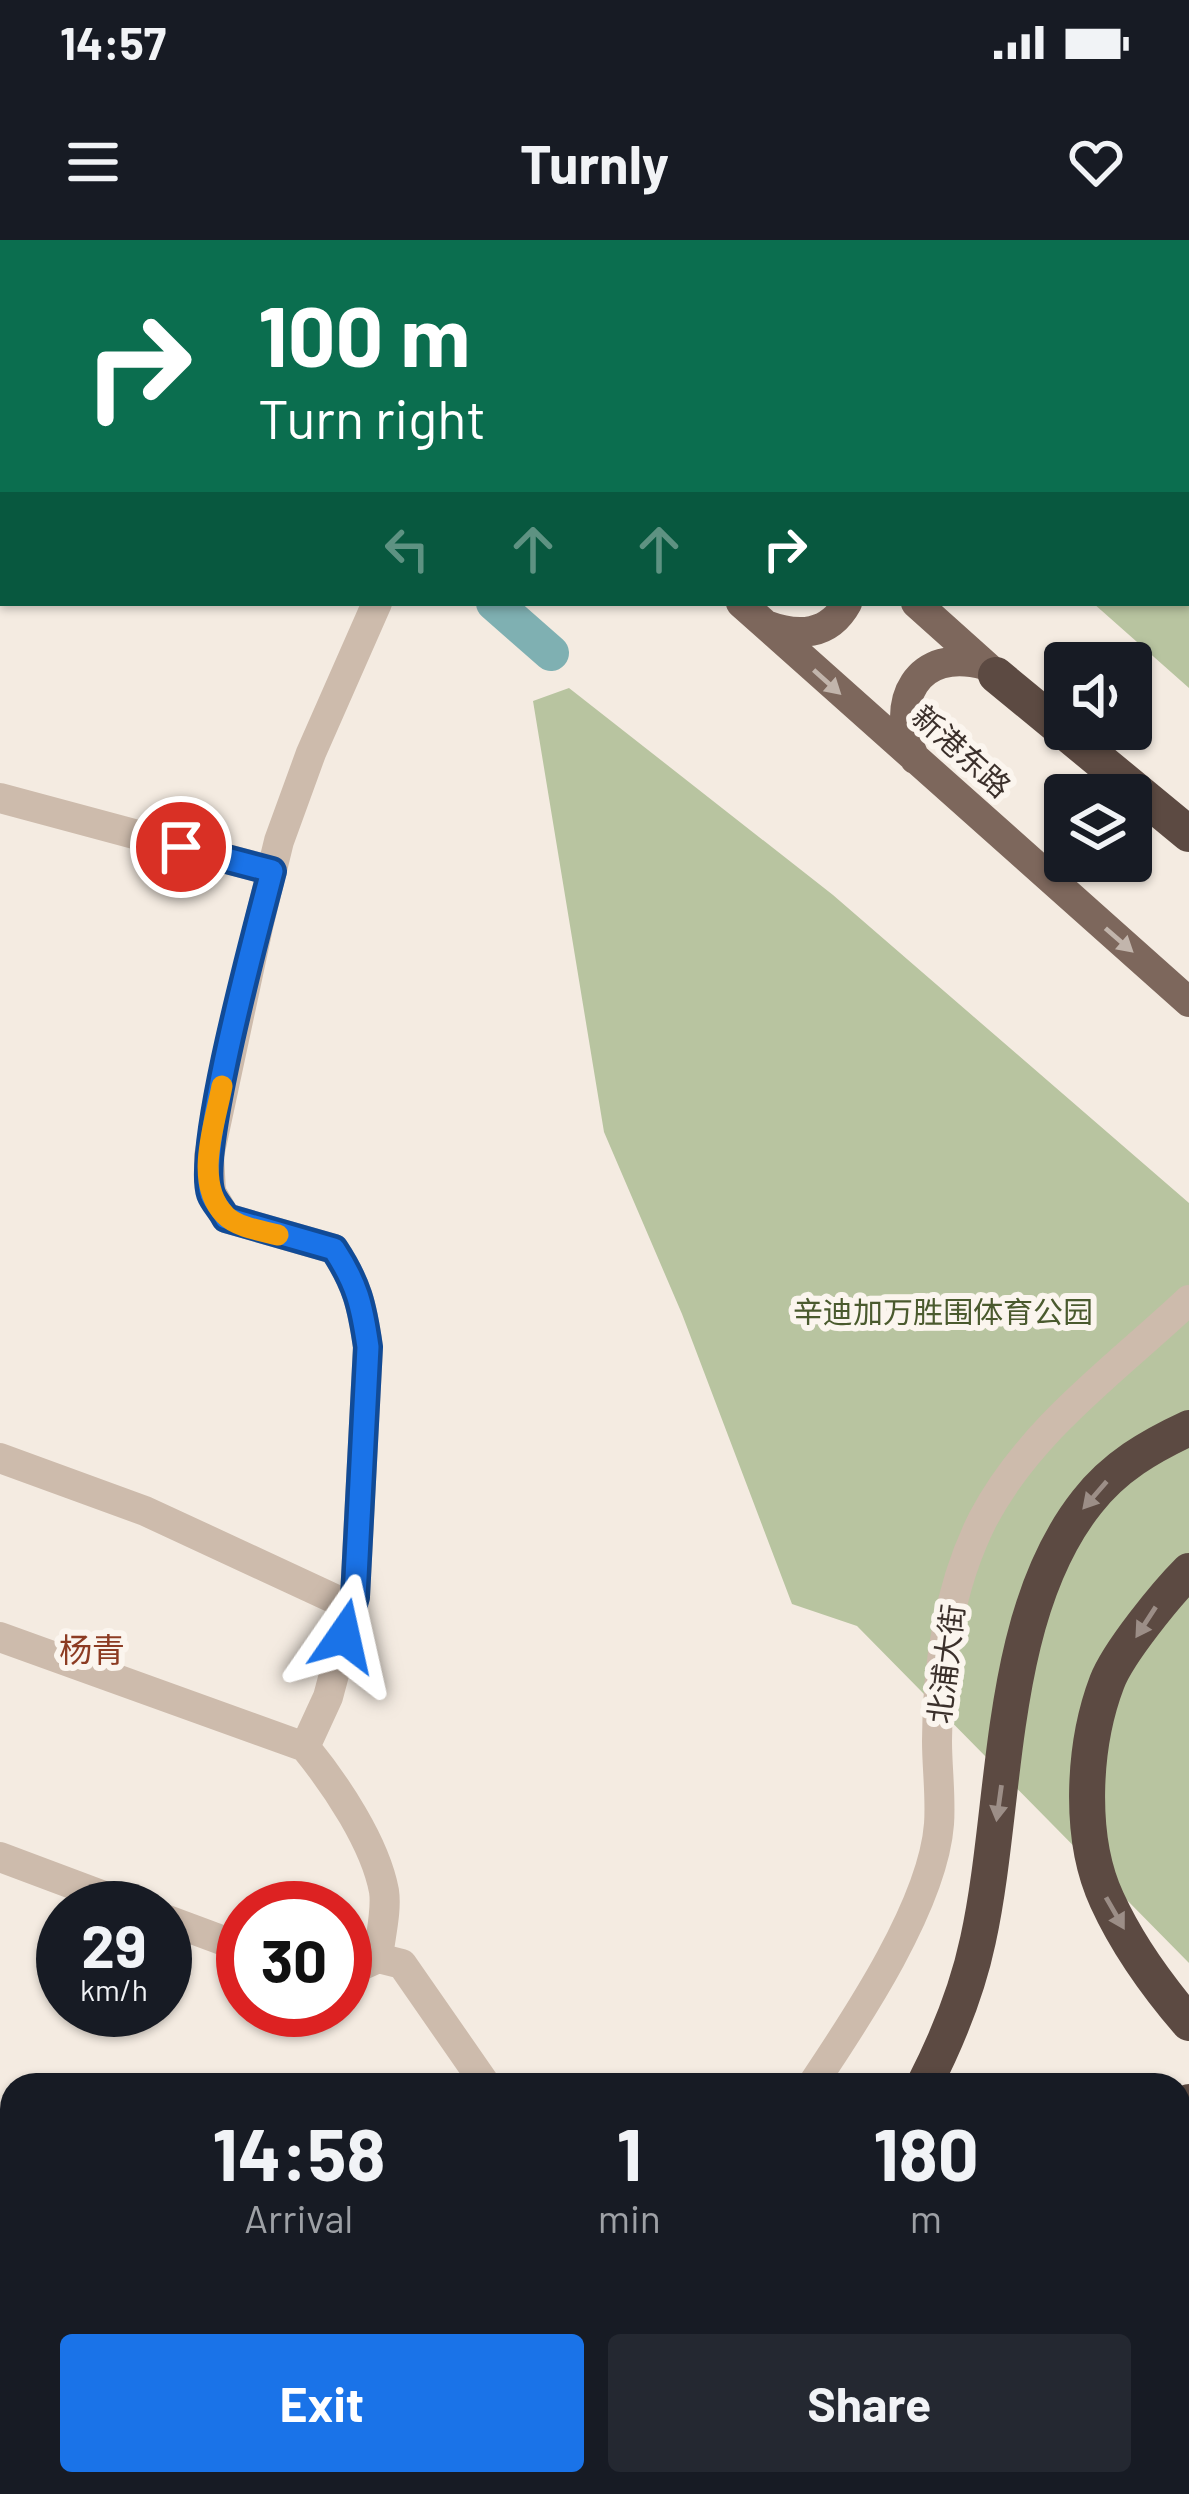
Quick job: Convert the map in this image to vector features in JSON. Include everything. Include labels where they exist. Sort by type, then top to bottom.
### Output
[{"type":"highway","points":[[991,670],[1189,834]]},
{"type":"highway","points":[[930,2073],[970,1974],[1016,1688],[1030,1622],[1047,1575],[1086,1503],[1150,1446],[1189,1428]]},
{"type":"highway","points":[[1189,1571],[1160,1602],[1108,1677],[1090,1740],[1088,1822],[1106,1898],[1161,1990],[1189,2023]]},
{"type":"main road","name":"新港东路","points":[[744,606],[1189,1002]]},
{"type":"main road","points":[[765,625],[804,634],[823,629],[846,606]]},
{"type":"main road","points":[[919,606],[1104,774]]},
{"type":"main road","points":[[915,759],[904,720],[914,682],[929,668],[948,660],[991,670]]},
{"type":"main road","points":[[1152,818],[1189,853]]},
{"type":"street","points":[[305,1748],[328,1697],[352,1607],[368,1347],[356,1282],[334,1249],[226,1218],[211,1192],[209,1156],[272,871],[311,753],[376,606]]},
{"type":"street","points":[[0,798],[272,871]]},
{"type":"street","name":"北浦大街","points":[[820,2073],[849,2030],[923,1892],[939,1826],[941,1661],[958,1580],[983,1520],[1023,1455],[1189,1300]]},
{"type":"street","points":[[0,1458],[146,1511],[352,1607]]},
{"type":"street","points":[[0,1636],[305,1748],[333,1781],[374,1858],[385,1895],[378,1958]]},
{"type":"street","points":[[0,1857],[64,1881]]},
{"type":"street","points":[[372,1961],[402,1964],[477,2073]]},
{"type":"green space","points":[[1096,606],[1189,606],[1189,688],[1152,655],[1152,642],[1137,642]]},
{"type":"green space","name":"辛迪加万胜围体育公园","points":[[569,688],[833,895],[1189,1203],[1189,1963],[857,1626],[792,1604],[682,1314],[604,1132],[533,701]]},
{"type":"waterway","points":[[497,606],[551,653]]},
{"type":"slow traffic","points":[[222,1086],[209,1156],[211,1192],[226,1218],[278,1235]]},
{"type":"district","name":"杨青","points":[[92,1650]]},
{"type":"route","points":[[181,847],[272,871],[227,1058],[209,1156],[211,1192],[226,1218],[334,1249],[356,1282],[363,1311],[368,1347],[355,1597],[344,1636]]}]
